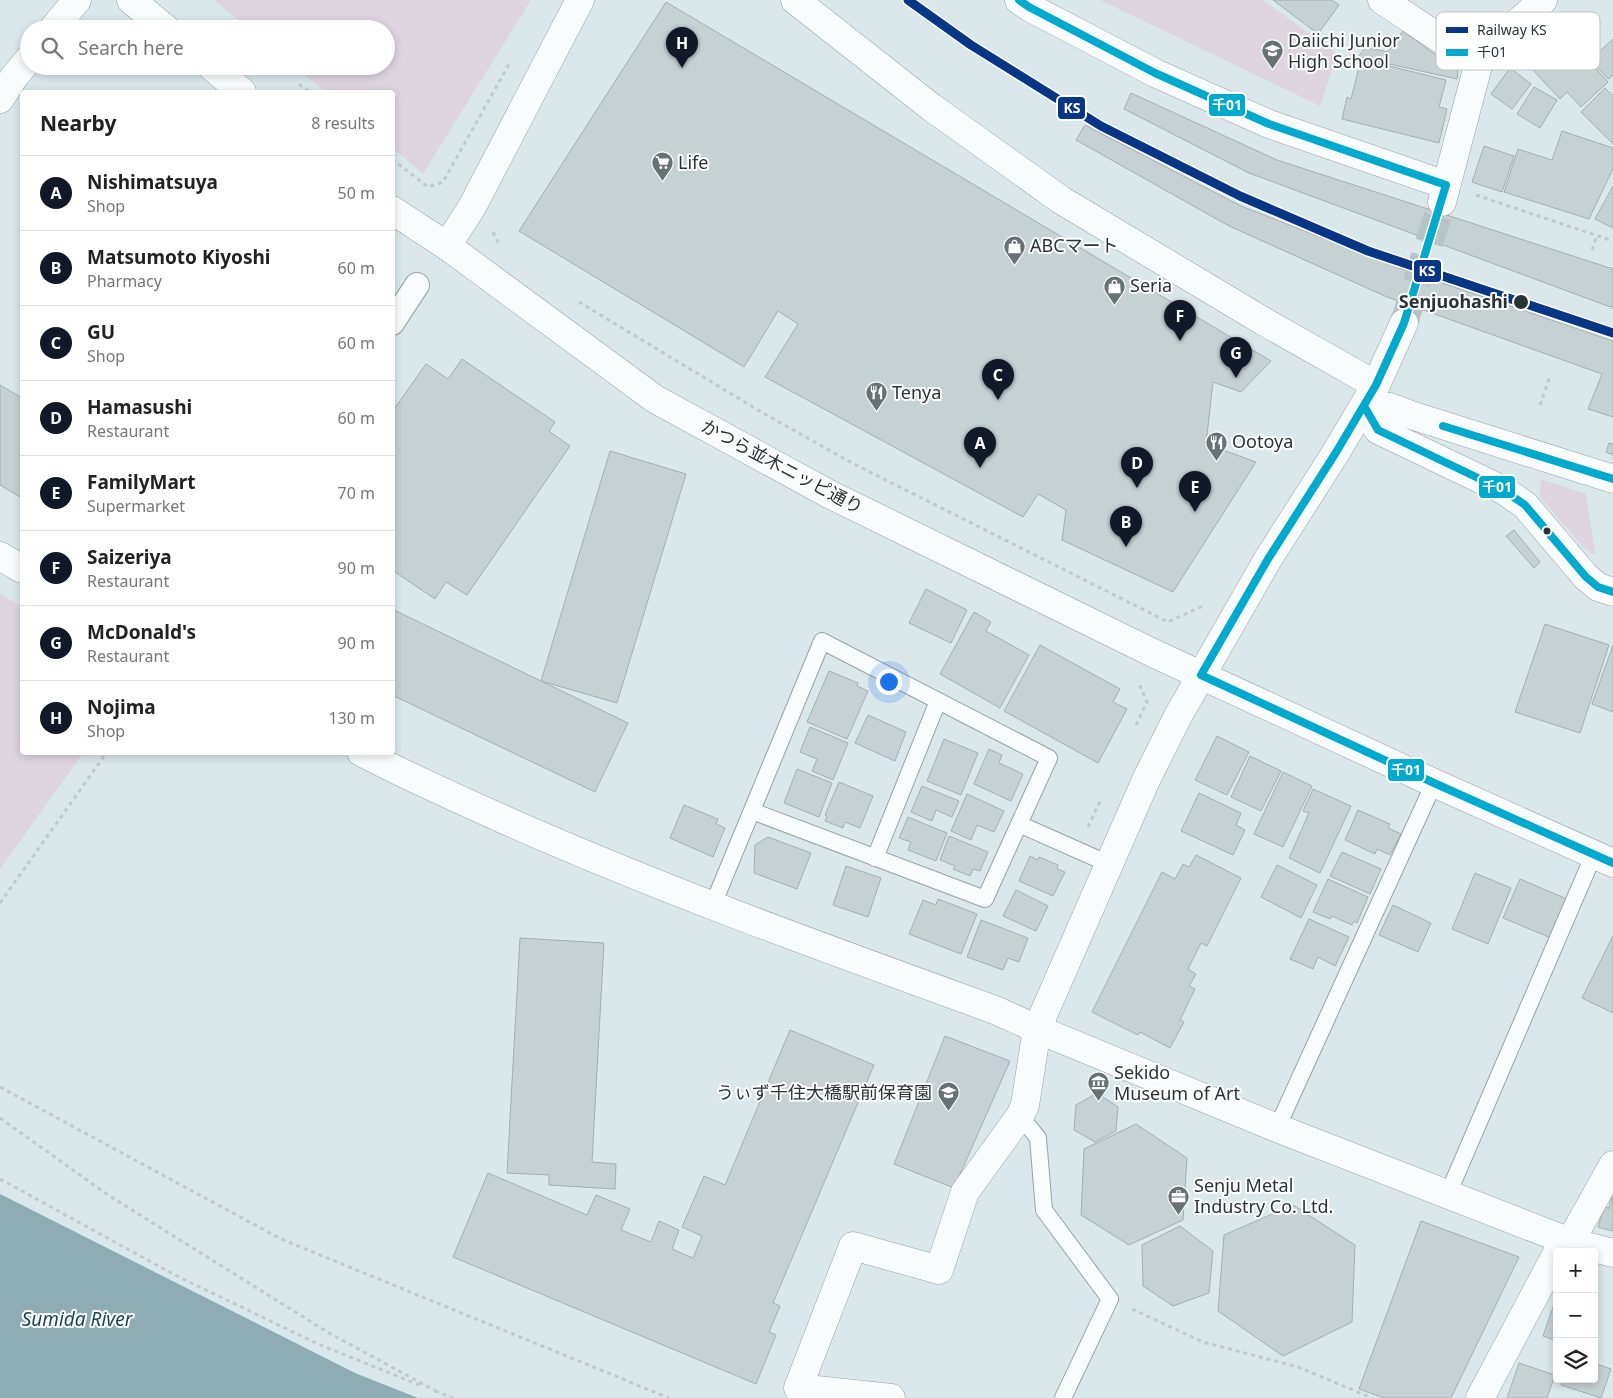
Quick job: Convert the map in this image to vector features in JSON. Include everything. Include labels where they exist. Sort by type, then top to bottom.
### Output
[{"type":"street","points":[[60,20],[77,0]]},
{"type":"street","points":[[447,246],[472,206],[580,0]]},
{"type":"street","points":[[795,0],[931,107],[1061,200],[1271,326],[1370,396],[1390,407],[1414,416],[1613,479]]},
{"type":"street","points":[[1019,0],[1155,73],[1269,124],[1444,193],[1477,70]]},
{"type":"street","points":[[1530,12],[1543,0]]},
{"type":"street","points":[[1391,3],[1436,35]]},
{"type":"street","points":[[125,11],[146,20]]},
{"type":"street","points":[[0,99],[20,70]]},
{"type":"street","points":[[222,75],[240,90]]},
{"type":"street","name":"かつら並木ニッピ通り","points":[[395,212],[447,246],[655,399],[829,494],[1153,653],[1434,783],[1603,858]]},
{"type":"street","points":[[395,318],[417,285]]},
{"type":"street","points":[[891,1398],[798,1388],[853,1246],[939,1270],[965,1192],[1020,1116],[1025,1105],[1037,1029],[1158,756],[1178,716],[1268,559],[1370,396],[1404,323]]},
{"type":"street","points":[[1370,396],[1378,430],[1503,490],[1525,505],[1586,577],[1598,587],[1613,592]]},
{"type":"street","points":[[0,556],[20,568]]},
{"type":"street","points":[[366,755],[401,774],[591,858],[712,907],[995,1010],[1277,1128],[1448,1194],[1562,1246],[1613,1253]]},
{"type":"street","points":[[1480,1398],[1562,1246],[1613,1165]]},
{"type":"lane","points":[[712,907],[822,641],[1048,758],[985,899],[752,811]]},
{"type":"lane","points":[[875,858],[938,701]]},
{"type":"lane","points":[[1277,1128],[1434,783]]},
{"type":"lane","points":[[1019,824],[1109,864]]},
{"type":"lane","points":[[1448,1194],[1603,858]]},
{"type":"lane","points":[[1020,1116],[1038,1138],[1044,1210],[1110,1299],[1063,1398]]},
{"type":"path","points":[[104,20],[125,11]]},
{"type":"path","points":[[395,161],[428,188],[444,182],[511,61]]},
{"type":"path","points":[[299,84],[306,90]]},
{"type":"path","points":[[1444,193],[1613,241]]},
{"type":"path","points":[[490,225],[501,250]]},
{"type":"path","points":[[1592,250],[1597,235]]},
{"type":"path","points":[[572,298],[763,413],[852,463],[1168,622],[1203,606],[1208,597]]},
{"type":"path","points":[[1540,405],[1550,376]]},
{"type":"path","points":[[0,903],[105,755]]},
{"type":"path","points":[[0,1088],[281,1239],[669,1398]]},
{"type":"path","points":[[0,1118],[108,1195],[329,1333],[436,1392]]},
{"type":"path","points":[[0,1179],[190,1282],[318,1344],[453,1398]]},
{"type":"path","points":[[1110,1299],[1203,1342],[1298,1367],[1372,1398]]},
{"type":"shaded area","points":[[214,0],[531,0],[423,174],[395,150],[395,90],[323,90],[305,75],[395,75],[395,20],[238,20]]},
{"type":"shaded area","points":[[1100,0],[1263,0],[1337,54],[1320,106]]},
{"type":"shaded area","points":[[1541,479],[1586,494],[1595,554],[1584,548],[1540,497]]},
{"type":"shaded area","points":[[0,594],[20,606],[20,755],[82,755],[0,869]]},
{"type":"water","name":"Sumida River","points":[[0,1194],[355,1373],[418,1398],[0,1398]]},
{"type":"building","points":[[1273,0],[1332,0],[1339,5],[1318,34]]},
{"type":"building","points":[[666,2],[1271,361],[1241,392],[1213,382],[1206,444],[1256,462],[1173,592],[1062,540],[1066,510],[1038,494],[1023,517],[765,377],[798,324],[778,311],[744,367],[519,231]]},
{"type":"building","points":[[1403,31],[1436,55],[1436,70],[1457,70],[1457,79],[1358,57],[1366,47],[1388,52]]},
{"type":"building","points":[[1613,39],[1613,75],[1608,79],[1599,70],[1600,51]]},
{"type":"building","points":[[1361,59],[1446,80],[1439,107],[1447,109],[1439,143],[1342,119],[1347,97],[1351,99]]},
{"type":"building","points":[[1509,70],[1513,70],[1531,84],[1512,109],[1491,94]]},
{"type":"building","points":[[1533,70],[1597,70],[1608,82],[1581,107],[1567,92],[1560,99]]},
{"type":"building","points":[[1534,87],[1557,100],[1540,128],[1517,114]]},
{"type":"building","points":[[1605,88],[1613,96],[1613,144],[1581,112]]},
{"type":"building","points":[[1131,93],[1277,160],[1613,269],[1613,308],[1249,173],[1124,109]]},
{"type":"building","points":[[1085,125],[1241,206],[1404,270],[1613,341],[1613,417],[1588,409],[1602,374],[1387,297],[1229,226],[1076,140]]},
{"type":"building","points":[[1562,131],[1613,148],[1613,169],[1589,219],[1504,192],[1518,149],[1552,160]]},
{"type":"building","points":[[1484,146],[1514,156],[1502,192],[1472,182]]},
{"type":"building","points":[[1613,186],[1613,228],[1595,219]]},
{"type":"building","points":[[462,359],[555,422],[549,431],[570,446],[467,595],[446,582],[435,599],[395,572],[395,408],[426,364],[448,379]]},
{"type":"building","points":[[0,385],[20,397],[20,497],[0,485]]},
{"type":"building","points":[[1609,443],[1613,444],[1613,455],[1606,452]]},
{"type":"building","points":[[610,451],[686,474],[617,703],[541,681]]},
{"type":"building","points":[[1514,530],[1540,562],[1534,568],[1506,536]]},
{"type":"building","points":[[926,589],[967,610],[951,643],[909,623]]},
{"type":"building","points":[[395,610],[628,723],[595,792],[395,696]]},
{"type":"building","points":[[974,612],[991,622],[986,631],[1029,655],[1000,708],[940,674]]},
{"type":"building","points":[[1545,624],[1609,645],[1580,733],[1515,712]]},
{"type":"building","points":[[1040,645],[1120,689],[1113,702],[1127,709],[1098,763],[1004,711]]},
{"type":"building","points":[[1613,645],[1613,712],[1592,704]]},
{"type":"building","points":[[829,671],[858,683],[857,686],[868,691],[847,739],[807,722]]},
{"type":"building","points":[[868,715],[906,732],[895,761],[855,743]]},
{"type":"building","points":[[810,727],[848,743],[833,780],[812,771],[817,759],[800,752]]},
{"type":"building","points":[[1217,736],[1249,752],[1227,795],[1195,780]]},
{"type":"building","points":[[944,739],[978,753],[961,795],[927,781]]},
{"type":"building","points":[[989,749],[1002,755],[999,763],[1023,774],[1011,801],[974,784]]},
{"type":"building","points":[[1250,756],[1281,771],[1261,811],[1231,797]]},
{"type":"building","points":[[797,769],[832,783],[819,817],[784,803]]},
{"type":"building","points":[[1283,772],[1312,786],[1283,847],[1254,834]]},
{"type":"building","points":[[839,782],[873,796],[860,828],[845,822],[843,828],[825,821],[827,816],[825,815]]},
{"type":"building","points":[[922,786],[959,801],[952,817],[936,810],[932,821],[911,812]]},
{"type":"building","points":[[1313,789],[1351,806],[1320,873],[1289,858],[1309,813],[1303,811]]},
{"type":"building","points":[[1199,793],[1241,813],[1236,825],[1245,830],[1233,855],[1181,831]]},
{"type":"building","points":[[967,794],[1004,811],[994,832],[977,825],[971,840],[951,831]]},
{"type":"building","points":[[684,805],[718,819],[716,824],[725,828],[713,857],[670,838]]},
{"type":"building","points":[[1358,810],[1390,824],[1388,828],[1401,834],[1390,855],[1377,849],[1375,854],[1345,840]]},
{"type":"building","points":[[908,817],[947,833],[936,861],[908,850],[911,842],[899,838]]},
{"type":"building","points":[[949,836],[988,852],[980,871],[973,869],[970,876],[953,869],[955,866],[940,860]]},
{"type":"building","points":[[768,837],[811,853],[797,889],[754,873],[755,845]]},
{"type":"building","points":[[1342,852],[1381,869],[1370,894],[1330,876]]},
{"type":"building","points":[[1196,855],[1241,878],[1207,946],[1201,943],[1188,969],[1196,974],[1189,986],[1195,989],[1180,1020],[1184,1022],[1170,1048],[1140,1032],[1138,1035],[1092,1012],[1162,872],[1175,879],[1183,864],[1189,867]]},
{"type":"building","points":[[1030,856],[1038,860],[1039,857],[1058,865],[1057,869],[1065,872],[1053,896],[1019,881]]},
{"type":"building","points":[[1277,865],[1317,885],[1301,918],[1261,897]]},
{"type":"building","points":[[846,866],[881,878],[868,917],[833,905]]},
{"type":"building","points":[[1475,873],[1511,888],[1488,944],[1452,929]]},
{"type":"building","points":[[1328,879],[1368,897],[1357,923],[1354,921],[1352,925],[1332,916],[1330,919],[1313,912]]},
{"type":"building","points":[[1520,879],[1567,899],[1551,938],[1503,918]]},
{"type":"building","points":[[1016,890],[1048,906],[1036,931],[1003,916]]},
{"type":"building","points":[[938,899],[977,914],[961,954],[909,934],[923,900],[936,905]]},
{"type":"building","points":[[1393,905],[1431,923],[1418,952],[1379,935]]},
{"type":"building","points":[[1309,919],[1349,937],[1335,966],[1318,957],[1313,969],[1290,959]]},
{"type":"building","points":[[981,920],[1028,938],[1019,962],[1008,958],[1003,970],[967,957]]},
{"type":"building","points":[[1613,936],[1613,1013],[1582,998]]},
{"type":"building","points":[[520,938],[604,943],[592,1162],[616,1164],[615,1189],[549,1185],[549,1175],[507,1173]]},
{"type":"building","points":[[790,1030],[874,1065],[773,1303],[780,1306],[769,1332],[776,1335],[756,1384],[453,1257],[488,1173],[587,1215],[596,1195],[630,1209],[621,1230],[651,1242],[659,1221],[679,1230],[672,1249],[693,1258],[702,1236],[682,1227],[704,1176],[725,1185]]},
{"type":"building","points":[[945,1036],[1010,1061],[954,1188],[894,1164]]},
{"type":"building","points":[[1097,1093],[1118,1107],[1116,1131],[1095,1142],[1074,1130],[1076,1105]]},
{"type":"building","points":[[1136,1124],[1187,1158],[1183,1220],[1129,1245],[1081,1215],[1084,1149]]},
{"type":"building","points":[[1613,1193],[1613,1231],[1598,1227],[1604,1207],[1609,1208]]},
{"type":"building","points":[[1293,1205],[1355,1245],[1352,1322],[1283,1356],[1218,1311],[1224,1235]]},
{"type":"building","points":[[1421,1221],[1519,1257],[1451,1398],[1384,1398],[1359,1389]]},
{"type":"building","points":[[1180,1226],[1213,1251],[1209,1293],[1173,1306],[1143,1286],[1142,1245]]},
{"type":"building","points":[[1553,1307],[1553,1340],[1543,1336]]},
{"type":"building","points":[[1519,1363],[1553,1374],[1553,1381],[1547,1398],[1507,1398]]},
{"type":"building","points":[[1598,1364],[1611,1369],[1601,1398],[1561,1385],[1562,1383],[1598,1383]]},
{"type":"tunnel","points":[[1404,323],[1442,202]]},
{"type":"rail line","name":"KS","points":[[908,0],[971,45],[1101,126],[1240,196],[1368,251],[1613,333]]},
{"type":"transit line","name":"千01","points":[[1019,0],[1155,73],[1269,124],[1446,185]]},
{"type":"transit line","name":"千01","points":[[1201,675],[1268,559],[1335,454],[1376,385],[1404,323],[1446,185]]},
{"type":"transit line","name":"千01","points":[[1364,406],[1378,430],[1503,490],[1525,505],[1586,577],[1598,587],[1613,592]]},
{"type":"transit line","name":"千01","points":[[1443,426],[1613,479]]},
{"type":"transit line","name":"千01","points":[[1201,675],[1434,783],[1613,863]]},
{"type":"place","name":"Nojima","points":[[682,68]]},
{"type":"place","name":"Daiichi Junior High School","points":[[1272,70]]},
{"type":"place","name":"Life","points":[[662,182]]},
{"type":"place","name":"ABCマート","points":[[1014,265]]},
{"type":"place","name":"Senjuohashi","points":[[1521,302]]},
{"type":"place","name":"Seria","points":[[1114,305]]},
{"type":"place","name":"Saizeriya","points":[[1180,341]]},
{"type":"place","name":"McDonald's","points":[[1236,378]]},
{"type":"place","name":"GU","points":[[998,400]]},
{"type":"place","name":"Tenya","points":[[876,412]]},
{"type":"place","name":"Ootoya","points":[[1216,461]]},
{"type":"place","name":"Nishimatsuya","points":[[980,468]]},
{"type":"place","name":"Hamasushi","points":[[1137,488]]},
{"type":"place","name":"FamilyMart","points":[[1195,512]]},
{"type":"place","name":"Matsumoto Kiyoshi","points":[[1126,547]]},
{"type":"place","name":"Sekido Museum of Art","points":[[1098,1102]]},
{"type":"place","name":"うぃず千住大橋駅前保育園","points":[[948,1112]]},
{"type":"place","name":"Senju Metal Industry Co. Ltd.","points":[[1178,1215]]}]
